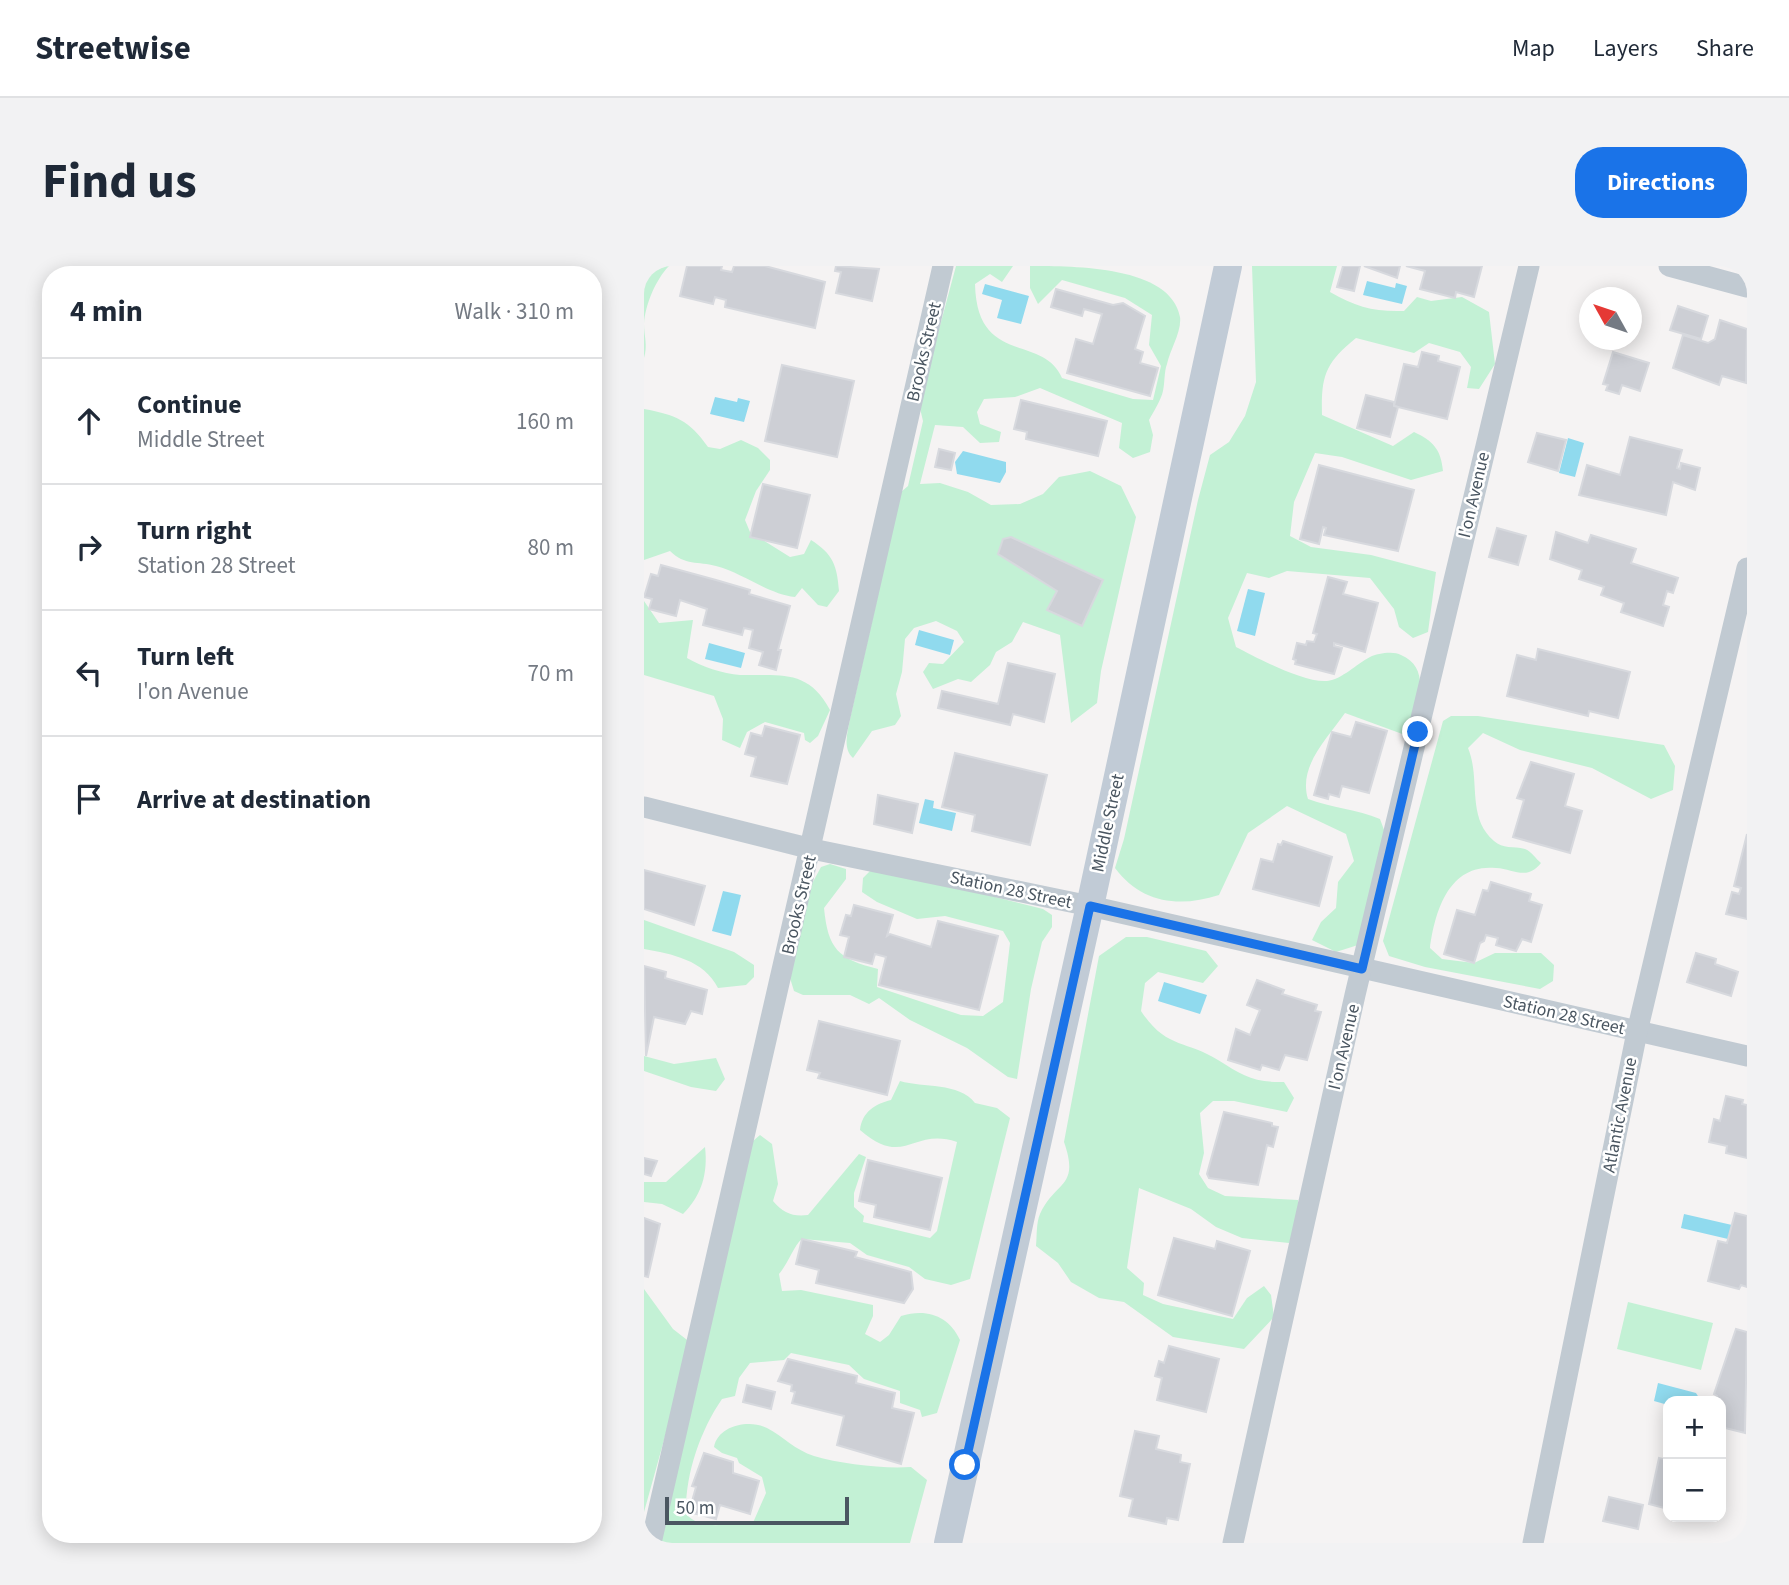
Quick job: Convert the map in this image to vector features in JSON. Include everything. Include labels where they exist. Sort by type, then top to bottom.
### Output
[{"type":"street","name":"Brooks Street","points":[[651,1543],[812,849],[943,266]]},
{"type":"street","name":"Middle Street","points":[[948,1543],[1090,906],[1228,266]]},
{"type":"street","name":"I'on Avenue","points":[[1233,1543],[1362,969],[1528,266]]},
{"type":"street","points":[[1670,266],[1747,287]]},
{"type":"street","name":"Atlantic Avenue","points":[[1533,1543],[1637,1031],[1747,568]]},
{"type":"street","name":"Station 28 Street","points":[[644,807],[812,849],[1090,906],[1747,1056]]},
{"type":"green space","points":[[644,266],[669,266],[652,293],[644,324]]},
{"type":"green space","points":[[956,266],[1013,266],[1002,282],[990,274],[975,284],[979,310],[987,327],[998,338],[1041,356],[1053,364],[1062,378],[1133,399],[1153,400],[1161,366],[1149,345],[1152,315],[1125,298],[1062,280],[1038,304],[1030,288],[1030,266],[1095,269],[1140,278],[1159,288],[1173,300],[1180,317],[1179,328],[1166,367],[1164,388],[1149,420],[1153,435],[1150,452],[1133,458],[1119,448],[1122,423],[1040,388],[1015,397],[984,399],[977,412],[980,424],[1001,432],[999,442],[980,443],[963,427],[935,425],[920,484],[940,483],[968,492],[991,505],[1020,504],[1043,494],[1059,477],[1090,471],[1121,486],[1136,517],[1101,671],[1097,703],[1071,723],[1060,635],[1023,622],[1012,642],[996,652],[990,665],[971,682],[958,679],[933,689],[923,672],[929,663],[943,664],[964,642],[957,631],[936,621],[914,628],[905,639],[902,672],[896,694],[901,716],[895,725],[872,731],[853,758],[847,744],[850,719],[901,492],[908,486],[923,421],[919,404]]},
{"type":"green space","points":[[1252,266],[1337,266],[1330,292],[1357,305],[1383,311],[1404,311],[1417,297],[1431,301],[1462,297],[1489,312],[1495,364],[1479,389],[1467,388],[1471,367],[1460,352],[1429,343],[1414,353],[1356,338],[1337,355],[1324,380],[1322,415],[1393,446],[1414,432],[1435,447],[1443,471],[1411,480],[1342,457],[1315,453],[1294,502],[1290,536],[1311,547],[1371,555],[1436,572],[1428,632],[1413,638],[1399,627],[1394,609],[1370,578],[1287,571],[1269,578],[1247,573],[1228,618],[1236,647],[1306,678],[1317,681],[1333,680],[1370,657],[1386,653],[1401,655],[1411,661],[1417,670],[1420,680],[1418,703],[1405,735],[1345,713],[1316,753],[1307,775],[1308,799],[1380,819],[1387,838],[1358,945],[1336,952],[1312,940],[1321,922],[1336,908],[1338,882],[1354,861],[1346,834],[1287,806],[1248,833],[1219,895],[1190,901],[1162,900],[1137,889],[1115,868],[1124,839],[1210,455],[1229,442],[1245,416],[1256,382]]},
{"type":"green space","points":[[644,324],[646,345],[644,358]]},
{"type":"green space","points":[[644,409],[681,420],[708,447],[720,449],[741,440],[758,448],[770,460],[770,470],[756,491],[745,520],[750,532],[790,557],[804,554],[811,540],[829,555],[837,574],[839,591],[827,607],[818,605],[802,588],[795,597],[785,595],[726,569],[681,559],[670,551],[644,560]]},
{"type":"green space","points":[[644,601],[659,623],[693,620],[687,658],[712,669],[733,674],[780,675],[802,681],[812,687],[830,710],[818,736],[810,743],[805,740],[804,733],[765,722],[747,732],[740,748],[722,740],[723,719],[714,696],[644,675]]},
{"type":"green space","points":[[1451,716],[1478,716],[1664,745],[1675,766],[1673,790],[1651,799],[1592,768],[1520,750],[1483,733],[1468,748],[1474,772],[1477,809],[1485,831],[1497,844],[1525,849],[1541,863],[1531,872],[1525,873],[1480,868],[1456,881],[1441,905],[1430,948],[1442,959],[1474,963],[1495,953],[1541,953],[1554,965],[1553,981],[1540,989],[1425,967],[1389,956],[1383,941],[1443,721]]},
{"type":"green space","points":[[830,864],[846,869],[846,879],[824,908],[828,933],[838,950],[853,961],[878,969],[877,987],[961,1015],[983,1016],[1003,1002],[1010,943],[1003,931],[945,916],[917,919],[877,902],[862,892],[863,878],[870,871],[935,882],[1043,909],[1052,915],[1052,927],[1042,942],[1031,989],[1017,1079],[1008,1077],[967,1048],[910,1020],[879,998],[869,1004],[850,995],[803,995],[794,991],[790,978],[808,891],[821,867]]},
{"type":"green space","points":[[644,920],[734,952],[754,965],[754,977],[746,985],[718,988],[712,978],[696,965],[676,956],[644,949]]},
{"type":"green space","points":[[1126,937],[1147,937],[1206,951],[1218,966],[1203,983],[1158,972],[1145,983],[1141,1011],[1159,1032],[1249,1077],[1284,1082],[1294,1098],[1287,1112],[1234,1101],[1213,1101],[1200,1113],[1204,1153],[1199,1174],[1208,1188],[1225,1196],[1298,1200],[1300,1223],[1289,1243],[1242,1238],[1216,1227],[1191,1209],[1139,1188],[1127,1268],[1144,1283],[1143,1295],[1163,1304],[1233,1319],[1247,1298],[1264,1286],[1271,1295],[1274,1317],[1244,1349],[1173,1337],[1124,1302],[1099,1298],[1071,1282],[1058,1263],[1036,1246],[1040,1214],[1068,1176],[1068,1157],[1064,1142],[1099,956]]},
{"type":"green space","points":[[644,1056],[674,1064],[716,1058],[725,1079],[716,1091],[691,1087],[644,1071]]},
{"type":"green space","points":[[900,1081],[960,1092],[975,1103],[997,1108],[1010,1118],[970,1279],[951,1285],[925,1279],[909,1267],[867,1255],[850,1243],[802,1239],[779,1274],[782,1291],[801,1290],[873,1305],[873,1316],[865,1334],[880,1342],[889,1335],[901,1316],[928,1314],[950,1325],[960,1340],[937,1413],[922,1417],[920,1410],[900,1403],[900,1391],[864,1379],[849,1365],[791,1353],[784,1360],[750,1363],[739,1378],[735,1396],[722,1399],[701,1439],[688,1484],[686,1514],[693,1520],[708,1525],[752,1525],[766,1493],[762,1477],[739,1463],[737,1458],[714,1447],[717,1439],[728,1429],[744,1424],[760,1425],[814,1456],[862,1465],[911,1467],[927,1480],[910,1543],[659,1543],[753,1141],[760,1135],[772,1144],[778,1184],[773,1201],[781,1209],[793,1215],[808,1215],[859,1154],[866,1157],[854,1193],[854,1207],[864,1216],[863,1222],[930,1238],[937,1231],[957,1142],[929,1139],[899,1147],[888,1146],[875,1141],[860,1130],[866,1114],[891,1100]]},
{"type":"green space","points":[[705,1147],[702,1183],[695,1199],[683,1214],[662,1204],[644,1202],[644,1182],[666,1182]]},
{"type":"green space","points":[[644,1289],[673,1329],[691,1343],[644,1512]]},
{"type":"green space","points":[[1628,1302],[1713,1323],[1701,1370],[1617,1349]]},
{"type":"water","points":[[1367,281],[1395,288],[1396,283],[1407,286],[1402,304],[1363,295]]},
{"type":"water","points":[[985,284],[1029,296],[1021,324],[997,318],[1002,300],[982,294]]},
{"type":"water","points":[[715,397],[737,402],[738,398],[750,401],[744,422],[710,414]]},
{"type":"water","points":[[1568,438],[1584,443],[1575,477],[1559,473]]},
{"type":"water","points":[[963,451],[1006,462],[1006,472],[1000,483],[957,474],[955,462]]},
{"type":"water","points":[[1248,589],[1265,593],[1255,636],[1237,631]]},
{"type":"water","points":[[919,630],[954,640],[950,655],[915,645]]},
{"type":"water","points":[[709,643],[745,653],[741,668],[705,659]]},
{"type":"water","points":[[925,799],[934,801],[933,808],[956,813],[952,831],[919,823]]},
{"type":"water","points":[[723,891],[741,895],[731,936],[712,931]]},
{"type":"water","points":[[1164,982],[1207,995],[1200,1014],[1158,1001]]},
{"type":"water","points":[[1684,1214],[1732,1225],[1728,1239],[1681,1228]]},
{"type":"water","points":[[1658,1383],[1696,1393],[1698,1396],[1663,1396],[1663,1404],[1654,1401]]},
{"type":"building","points":[[687,266],[722,266],[721,270],[732,272],[734,266],[765,266],[825,282],[815,328],[725,307],[726,300],[715,297],[713,304],[680,296]]},
{"type":"building","points":[[836,266],[879,269],[872,301],[836,293],[841,272],[835,271]]},
{"type":"building","points":[[1343,266],[1360,266],[1354,291],[1337,287]]},
{"type":"building","points":[[1364,266],[1400,266],[1397,278]]},
{"type":"building","points":[[1406,266],[1482,266],[1474,297],[1456,292],[1455,298],[1420,289],[1425,271]]},
{"type":"building","points":[[1056,289],[1113,305],[1123,303],[1145,316],[1135,349],[1143,352],[1140,363],[1158,368],[1150,396],[1067,373],[1076,339],[1093,344],[1102,314],[1084,309],[1082,316],[1051,307]]},
{"type":"building","points":[[1678,306],[1708,316],[1701,339],[1670,330]]},
{"type":"building","points":[[1720,320],[1747,329],[1746,383],[1722,376],[1719,385],[1673,368],[1683,335],[1708,343],[1715,339]]},
{"type":"building","points":[[1422,352],[1439,356],[1438,361],[1460,367],[1447,419],[1394,406],[1404,364],[1418,367]]},
{"type":"building","points":[[1613,352],[1649,363],[1640,391],[1622,385],[1619,394],[1606,390],[1608,385],[1603,384]]},
{"type":"building","points":[[782,365],[854,381],[837,457],[765,441]]},
{"type":"building","points":[[1366,395],[1394,402],[1394,406],[1398,407],[1390,437],[1357,428]]},
{"type":"building","points":[[1021,400],[1107,421],[1098,456],[1026,439],[1027,432],[1014,429]]},
{"type":"building","points":[[1537,433],[1566,440],[1558,471],[1528,462]]},
{"type":"building","points":[[1630,437],[1682,450],[1677,468],[1680,469],[1681,463],[1700,468],[1695,490],[1673,482],[1666,515],[1579,495],[1587,465],[1620,475]]},
{"type":"building","points":[[939,449],[955,453],[951,470],[935,467]]},
{"type":"building","points":[[1319,465],[1414,490],[1398,551],[1324,535],[1326,528],[1323,527],[1319,544],[1300,539]]},
{"type":"building","points":[[763,484],[810,495],[797,548],[750,537]]},
{"type":"building","points":[[1497,528],[1526,536],[1518,565],[1489,557]]},
{"type":"building","points":[[1556,532],[1588,543],[1591,535],[1636,549],[1631,563],[1678,578],[1673,593],[1667,591],[1663,605],[1669,607],[1663,626],[1621,612],[1624,603],[1601,595],[1604,587],[1579,579],[1582,570],[1550,559]]},
{"type":"building","points":[[1011,537],[1103,580],[1082,626],[1047,610],[1057,591],[998,554],[1003,539]]},
{"type":"building","points":[[661,565],[750,590],[749,594],[790,606],[778,650],[781,650],[776,670],[759,665],[763,652],[749,648],[753,630],[744,628],[742,635],[703,625],[707,609],[680,600],[676,616],[649,609],[652,599],[644,597],[651,574],[658,576]]},
{"type":"building","points":[[1328,577],[1347,582],[1343,594],[1378,603],[1365,652],[1334,643],[1334,646],[1342,648],[1334,674],[1295,664],[1296,660],[1293,659],[1297,643],[1306,645],[1307,641],[1314,642],[1317,634],[1313,633]]},
{"type":"building","points":[[1538,649],[1630,672],[1618,718],[1589,711],[1588,716],[1507,696],[1517,655],[1536,660]]},
{"type":"building","points":[[1008,663],[1055,674],[1044,722],[1013,714],[1010,725],[938,708],[942,691],[998,704]]},
{"type":"building","points":[[1356,722],[1387,731],[1369,793],[1342,786],[1339,797],[1329,794],[1328,799],[1314,795],[1332,732],[1351,737]]},
{"type":"building","points":[[765,726],[800,735],[787,784],[751,776],[756,757],[745,754],[751,733],[762,736]]},
{"type":"building","points":[[955,753],[1047,775],[1030,845],[972,831],[975,815],[942,807]]},
{"type":"building","points":[[1531,762],[1574,774],[1565,806],[1582,811],[1570,853],[1513,837],[1524,800],[1517,798]]},
{"type":"building","points":[[878,795],[918,804],[912,833],[874,824]]},
{"type":"building","points":[[1747,834],[1747,919],[1726,914],[1732,892],[1739,894],[1741,888],[1734,886]]},
{"type":"building","points":[[1283,841],[1332,857],[1319,906],[1253,889],[1261,859],[1273,862],[1278,844],[1281,845]]},
{"type":"building","points":[[644,870],[705,886],[694,925],[644,909]]},
{"type":"building","points":[[1491,882],[1531,894],[1529,901],[1542,905],[1531,942],[1522,939],[1516,951],[1496,945],[1498,938],[1486,935],[1480,943],[1474,963],[1444,954],[1457,910],[1475,915],[1483,890],[1488,891]]},
{"type":"building","points":[[854,905],[893,915],[887,936],[890,934],[931,947],[938,921],[998,936],[979,1010],[879,985],[886,957],[875,954],[872,964],[844,957],[849,937],[840,935],[846,915],[851,916]]},
{"type":"building","points":[[1696,953],[1716,959],[1715,964],[1738,972],[1731,996],[1687,982]]},
{"type":"building","points":[[644,966],[666,972],[665,978],[707,990],[702,1014],[691,1011],[685,1024],[654,1017],[646,1056]]},
{"type":"building","points":[[1257,980],[1284,990],[1282,994],[1317,1005],[1315,1011],[1321,1012],[1307,1060],[1285,1055],[1279,1070],[1262,1065],[1260,1070],[1228,1060],[1236,1029],[1250,1035],[1260,1010],[1247,1005]]},
{"type":"building","points":[[819,1021],[900,1041],[887,1095],[818,1078],[820,1073],[807,1070]]},
{"type":"building","points":[[1726,1096],[1743,1100],[1742,1104],[1747,1105],[1747,1158],[1726,1153],[1727,1146],[1709,1142],[1714,1119],[1720,1121]]},
{"type":"building","points":[[1224,1112],[1272,1123],[1272,1126],[1278,1127],[1273,1147],[1267,1145],[1258,1185],[1209,1178],[1207,1174]]},
{"type":"building","points":[[644,1158],[657,1161],[651,1176],[644,1174]]},
{"type":"building","points":[[868,1160],[942,1178],[930,1230],[874,1217],[876,1205],[859,1201]]},
{"type":"building","points":[[1735,1213],[1747,1216],[1747,1287],[1741,1285],[1739,1289],[1708,1281],[1718,1241],[1727,1243]]},
{"type":"building","points":[[644,1218],[660,1224],[648,1277],[644,1276]]},
{"type":"building","points":[[1174,1238],[1215,1249],[1217,1241],[1250,1251],[1232,1316],[1158,1295]]},
{"type":"building","points":[[802,1239],[857,1252],[855,1257],[911,1272],[913,1289],[904,1303],[816,1283],[819,1270],[796,1264]]},
{"type":"building","points":[[1736,1329],[1747,1332],[1745,1433],[1726,1428],[1726,1396],[1714,1394]]},
{"type":"building","points":[[1169,1346],[1219,1359],[1206,1412],[1157,1400],[1162,1378],[1155,1376],[1159,1361],[1164,1363]]},
{"type":"building","points":[[788,1359],[857,1376],[856,1383],[895,1393],[892,1408],[914,1413],[901,1464],[837,1445],[844,1416],[792,1403],[795,1392],[791,1391],[792,1385],[778,1381]]},
{"type":"building","points":[[747,1385],[775,1392],[771,1409],[743,1402]]},
{"type":"building","points":[[1135,1431],[1159,1436],[1156,1449],[1181,1455],[1180,1462],[1190,1464],[1178,1520],[1167,1518],[1166,1524],[1129,1516],[1133,1499],[1120,1496]]},
{"type":"building","points":[[704,1453],[733,1462],[733,1473],[759,1481],[750,1514],[720,1505],[716,1519],[689,1512],[696,1487],[692,1486]]},
{"type":"building","points":[[1659,1458],[1663,1459],[1663,1508],[1649,1504]]},
{"type":"building","points":[[1609,1497],[1643,1505],[1638,1529],[1603,1521]]},
{"type":"route","points":[[965,1465],[1090,906],[1362,969],[1418,732]]}]
